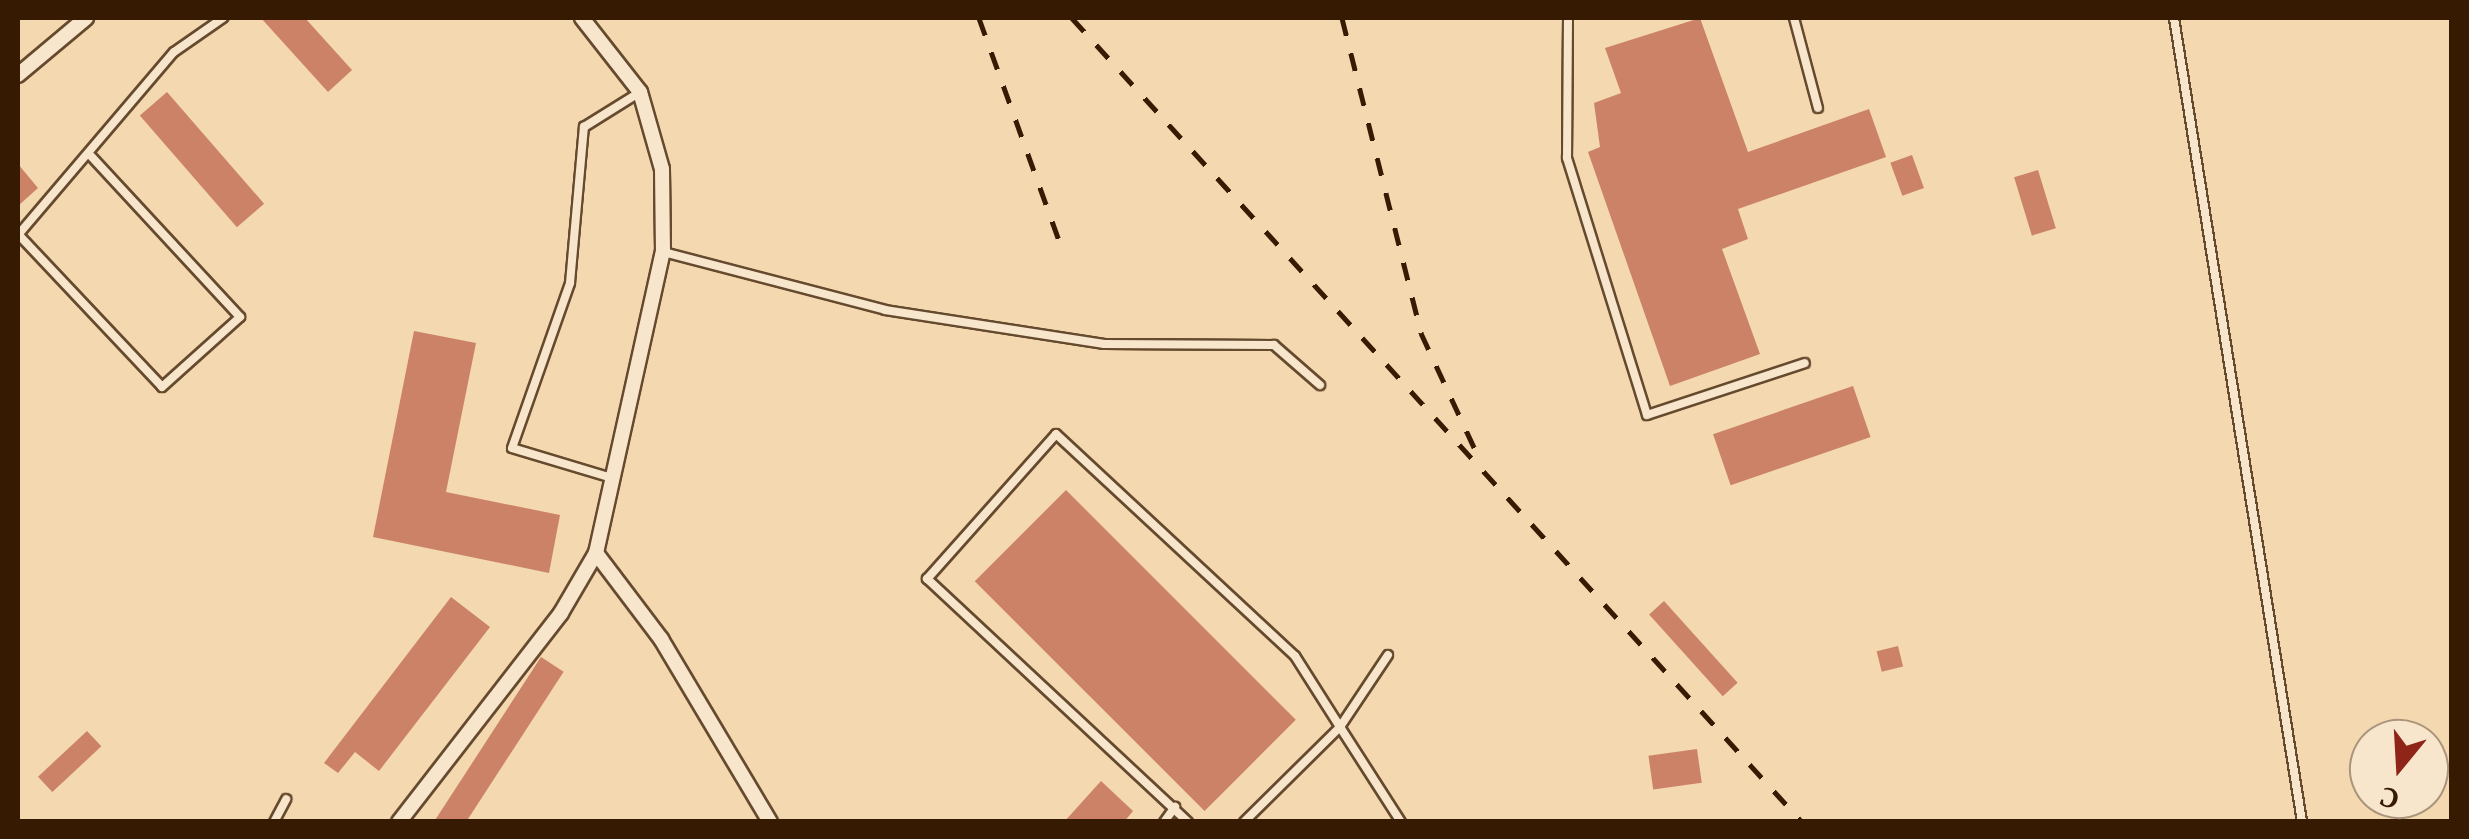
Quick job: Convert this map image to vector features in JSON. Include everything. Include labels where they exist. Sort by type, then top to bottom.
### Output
[{"type":"street","points":[[18,75],[86,18]]},
{"type":"street","points":[[399,822],[561,613],[596,554],[663,252],[662,168],[640,92],[582,18]]},
{"type":"street","points":[[596,554],[660,639],[770,822]]},
{"type":"lane","points":[[91,156],[240,317],[162,387],[18,234],[91,156],[174,52],[222,18]]},
{"type":"lane","points":[[1568,18],[1567,158],[1646,415],[1805,363]]},
{"type":"lane","points":[[1794,18],[1818,108]]},
{"type":"lane","points":[[2174,18],[2302,822]]},
{"type":"lane","points":[[612,478],[512,448],[570,283],[584,127],[640,92]]},
{"type":"lane","points":[[663,252],[885,310],[1104,344],[1274,344],[1320,384]]},
{"type":"lane","points":[[1188,822],[926,579],[1056,434],[1295,656],[1401,822]]},
{"type":"lane","points":[[1244,822],[1340,727],[1388,655]]},
{"type":"lane","points":[[274,822],[286,799]]},
{"type":"lane","points":[[1164,822],[1175,807]]},
{"type":"building","points":[[261,18],[305,18],[352,70],[328,92]]},
{"type":"building","points":[[1700,18],[1748,152],[1869,109],[1886,157],[1738,209],[1748,239],[1722,249],[1760,354],[1670,386],[1588,152],[1600,147],[1594,103],[1621,93],[1605,48]]},
{"type":"building","points":[[167,92],[264,204],[237,227],[140,116]]},
{"type":"building","points":[[1912,155],[1924,188],[1902,196],[1890,163]]},
{"type":"building","points":[[18,164],[38,188],[18,206]]},
{"type":"building","points":[[2038,170],[2056,228],[2032,236],[2014,177]]},
{"type":"building","points":[[414,331],[476,343],[446,492],[560,515],[549,573],[373,537]]},
{"type":"building","points":[[1853,386],[1871,437],[1731,485],[1713,434]]},
{"type":"building","points":[[1066,490],[1296,720],[1205,811],[975,581]]},
{"type":"building","points":[[451,597],[490,627],[379,771],[355,752],[338,773],[324,763]]},
{"type":"building","points":[[1664,601],[1738,683],[1723,696],[1649,614]]},
{"type":"building","points":[[1898,646],[1903,666],[1882,672],[1877,651]]},
{"type":"building","points":[[541,657],[564,672],[466,822],[434,822]]},
{"type":"building","points":[[87,731],[101,746],[52,792],[38,777]]},
{"type":"building","points":[[1697,749],[1702,783],[1653,789],[1648,756]]},
{"type":"building","points":[[1101,781],[1133,811],[1124,822],[1064,822]]},
{"type":"railway","points":[[979,18],[1059,240]]},
{"type":"railway","points":[[1072,18],[1802,822]]},
{"type":"railway","points":[[1342,18],[1421,333],[1478,456]]}]
